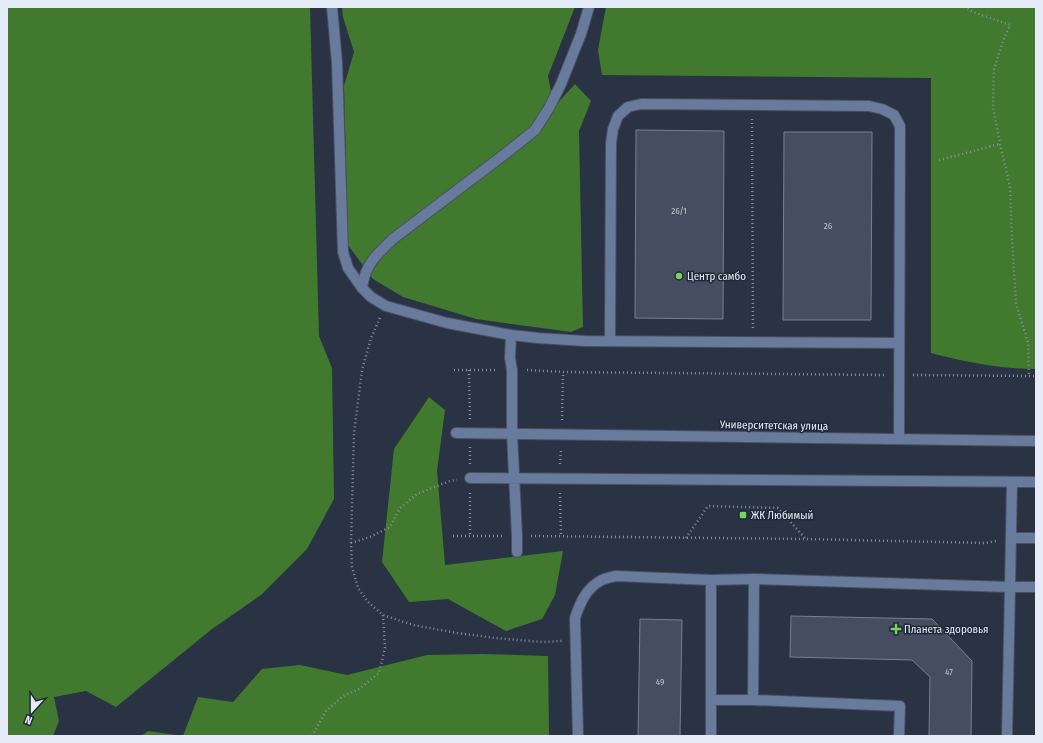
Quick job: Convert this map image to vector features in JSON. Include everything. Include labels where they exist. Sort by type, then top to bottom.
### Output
[{"type":"street","points":[[332,7],[337,63],[343,252],[348,268],[362,288],[371,297],[386,306],[447,323],[511,335],[538,338],[585,341],[900,343]]},
{"type":"street","points":[[362,288],[367,268],[378,253],[394,238],[535,130],[549,108],[561,84],[581,34],[589,7]]},
{"type":"street","points":[[610,341],[611,143],[613,129],[618,116],[628,107],[641,104],[869,106],[882,109],[894,115],[900,126],[899,439]]},
{"type":"street","points":[[511,335],[510,358],[512,370],[512,433],[517,552]]},
{"type":"street","name":"Университетская улица","points":[[456,433],[1036,441]]},
{"type":"street","points":[[470,478],[1036,482]]},
{"type":"street","points":[[1007,736],[1012,482]]},
{"type":"street","points":[[1011,538],[1036,538]]},
{"type":"street","points":[[578,736],[575,618],[580,604],[588,590],[601,580],[616,576],[711,580],[754,579],[1036,587]]},
{"type":"street","points":[[753,700],[754,579]]},
{"type":"street","points":[[711,580],[711,736]]},
{"type":"street","points":[[711,700],[753,700],[900,706],[900,736]]},
{"type":"path","points":[[964,7],[976,13],[1010,25],[994,69],[993,107],[1010,187],[1016,304],[1028,342],[1029,376]]},
{"type":"path","points":[[752,105],[753,342]]},
{"type":"path","points":[[939,160],[1000,144]]},
{"type":"path","points":[[386,306],[371,338],[362,370],[354,433],[351,543],[352,567],[358,588],[368,602],[383,615],[413,625],[495,638],[543,642],[576,640]]},
{"type":"path","points":[[454,370],[1036,376]]},
{"type":"path","points":[[470,370],[470,536]]},
{"type":"path","points":[[561,537],[560,478],[563,372]]},
{"type":"path","points":[[351,543],[370,537],[390,527],[400,508],[417,494],[450,481],[470,478]]},
{"type":"path","points":[[685,538],[708,506],[778,508],[805,539]]},
{"type":"path","points":[[453,536],[805,539],[985,543],[1011,538]]},
{"type":"path","points":[[312,736],[326,711],[343,696],[359,689],[379,673],[385,648],[383,615]]},
{"type":"green space","points":[[7,7],[310,7],[319,336],[332,368],[334,499],[307,549],[261,595],[212,629],[116,707],[86,691],[54,697],[59,721],[53,736],[7,736]]},
{"type":"green space","points":[[342,7],[575,7],[548,76],[554,107],[575,84],[591,101],[579,131],[583,327],[571,332],[476,319],[403,297],[373,279],[348,245],[344,86],[354,52],[343,17]]},
{"type":"green space","points":[[606,7],[1036,7],[1036,369],[1010,368],[983,364],[931,353],[931,78],[602,75],[598,50]]},
{"type":"green space","points":[[429,397],[445,410],[437,471],[445,565],[563,551],[555,595],[542,619],[506,631],[448,599],[409,602],[382,562],[394,449]]},
{"type":"green space","points":[[482,654],[548,656],[549,736],[183,736],[198,697],[233,702],[262,669],[300,665],[347,675],[427,655]]},
{"type":"green space","points":[[148,731],[183,736],[141,736]]},
{"type":"building","points":[[636,130],[724,131],[723,319],[635,318]]},
{"type":"building","points":[[784,132],[872,132],[871,320],[783,320]]},
{"type":"building","points":[[791,616],[932,619],[972,661],[971,736],[929,736],[930,677],[912,660],[790,657]]},
{"type":"building","points":[[640,619],[682,620],[680,736],[638,736]]},
{"type":"place","name":"Центр самбо","points":[[679,276]]},
{"type":"place","name":"ЖК Любимый","points":[[743,515]]},
{"type":"place","name":"Планета здоровья","points":[[896,629]]}]
